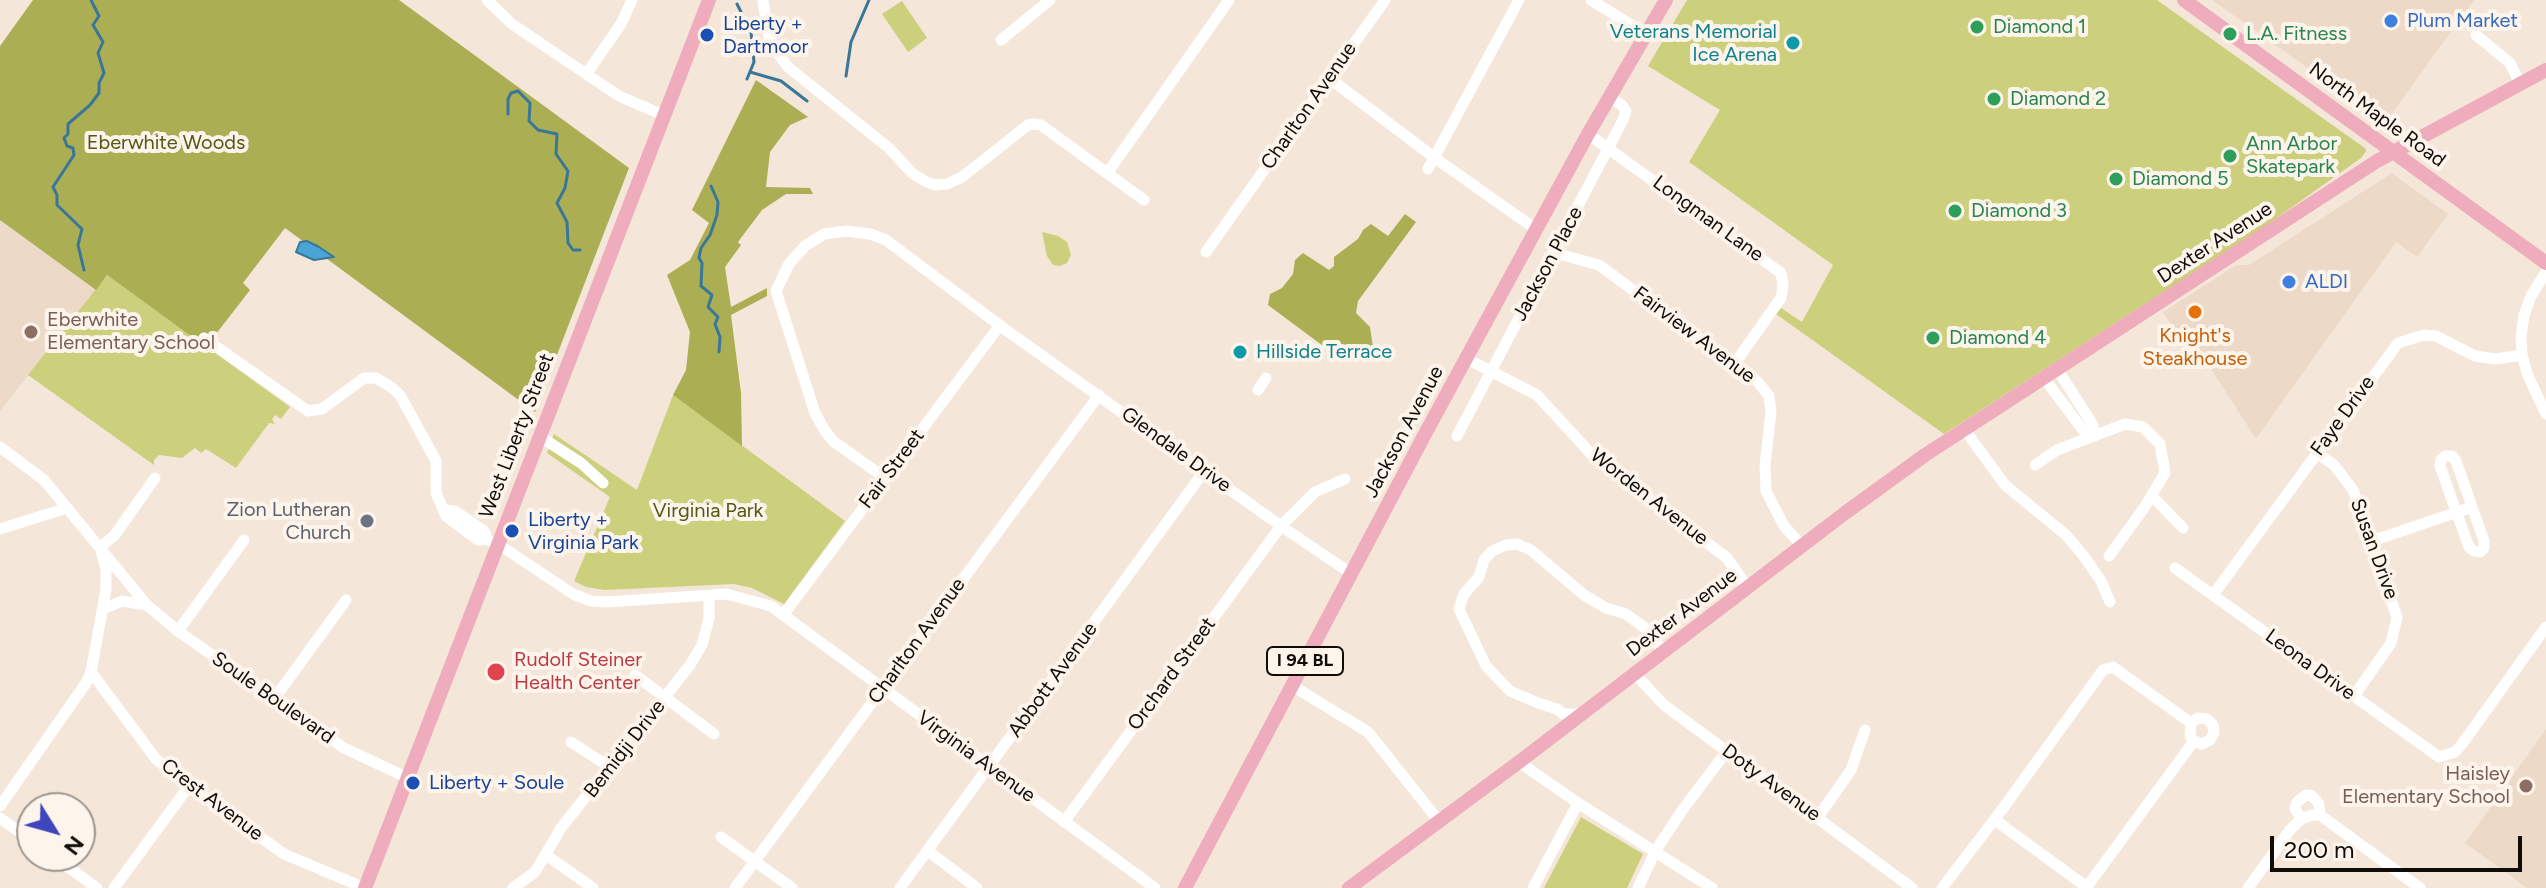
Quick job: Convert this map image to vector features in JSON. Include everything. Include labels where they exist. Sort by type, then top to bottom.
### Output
[{"type":"main road","name":"West Liberty Street","points":[[365,888],[408,778],[492,542],[539,436],[709,0]]},
{"type":"main road","name":"Jackson Avenue","points":[[1185,888],[1588,134],[1666,0]]},
{"type":"main road","name":"North Maple Road","points":[[2184,0],[2546,263]]},
{"type":"main road","name":"Dexter Avenue","points":[[1349,888],[1845,513],[1964,429],[2395,151],[2546,70]]},
{"type":"street","points":[[487,0],[512,24],[619,96],[663,115]]},
{"type":"street","points":[[587,73],[621,24],[632,0]]},
{"type":"street","points":[[1001,40],[1050,0]]},
{"type":"street","points":[[1108,172],[1229,0]]},
{"type":"street","name":"Charlton Avenue","points":[[1206,252],[1385,0]]},
{"type":"street","points":[[1428,169],[1519,0]]},
{"type":"street","points":[[1591,0],[1646,34]]},
{"type":"street","points":[[764,1],[768,34],[788,67],[889,148],[913,174],[927,182],[947,184],[962,177],[1033,124],[1041,125],[1144,200]]},
{"type":"street","points":[[2476,35],[2510,63],[2520,84]]},
{"type":"street","points":[[1329,78],[1537,230]]},
{"type":"street","name":"Jackson Place","points":[[1457,436],[1555,253],[1626,111],[1609,97]]},
{"type":"street","name":"Longman Lane","points":[[1588,134],[1781,273],[1781,298],[1735,363]]},
{"type":"street","name":"Glendale Drive","points":[[885,478],[833,441],[815,413],[776,291],[789,264],[805,246],[824,234],[846,231],[886,240],[1000,325],[1352,574]]},
{"type":"street","name":"Fairview Avenue","points":[[1555,253],[1599,265],[1757,381],[1769,396],[1771,420],[1765,465],[1766,491],[1784,526],[1803,547]]},
{"type":"street","points":[[2546,272],[2531,296],[2524,315],[2522,355],[2535,394],[2546,414]]},
{"type":"street","name":"Fair Street","points":[[784,614],[1000,325]]},
{"type":"street","name":"Faye Drive","points":[[2213,595],[2398,343],[2410,337],[2436,336],[2475,356],[2495,359],[2522,355]]},
{"type":"street","name":"Virginia Avenue","points":[[204,338],[308,411],[322,409],[364,378],[376,378],[391,387],[400,395],[436,461],[436,493],[444,510],[455,511],[484,531],[492,542],[557,585],[591,601],[726,594],[771,606],[1155,888]]},
{"type":"street","name":"Worden Avenue","points":[[1467,359],[1537,395],[1595,458],[1727,558],[1748,588]]},
{"type":"street","points":[[2057,369],[2093,425],[2092,436]]},
{"type":"street","points":[[1258,390],[1266,378]]},
{"type":"street","points":[[2044,378],[2083,430],[2092,436]]},
{"type":"street","name":"Charlton Avenue","points":[[735,888],[1099,395]]},
{"type":"street","points":[[2035,465],[2057,450],[2125,424],[2143,427],[2160,444],[2165,473],[2109,556]]},
{"type":"street","points":[[1964,429],[2005,485],[2066,535],[2083,555],[2101,581],[2110,602]]},
{"type":"street","points":[[539,436],[581,463],[603,483]]},
{"type":"street","name":"Soule Boulevard","points":[[0,447],[44,480],[147,605],[178,631],[344,748],[408,778]]},
{"type":"street","name":"Susan Drive","points":[[2317,453],[2334,465],[2353,490],[2397,617],[2391,643],[2354,696]]},
{"type":"street","points":[[2445,456],[2452,456],[2456,461],[2484,541],[2480,552],[2469,547],[2456,511],[2440,466],[2445,456]]},
{"type":"street","name":"Abbott Avenue","points":[[900,888],[1205,470]]},
{"type":"street","points":[[0,806],[78,698],[91,672],[103,609],[106,569],[100,547],[114,536],[155,478]]},
{"type":"street","name":"Orchard Street","points":[[1064,822],[1281,526],[1315,492],[1345,479]]},
{"type":"street","points":[[2152,496],[2183,528]]},
{"type":"street","points":[[2372,541],[2472,507]]},
{"type":"street","points":[[0,529],[67,508]]},
{"type":"street","points":[[178,631],[244,540]]},
{"type":"street","points":[[1580,714],[1563,714],[1510,691],[1486,666],[1459,609],[1479,577],[1484,560],[1492,551],[1517,544],[1544,560],[1584,595],[1636,621],[1663,651]]},
{"type":"street","name":"Leona Drive","points":[[2175,568],[2439,757],[2462,744],[2546,627]]},
{"type":"street","name":"Bemidji Drive","points":[[513,888],[535,872],[561,828],[666,697],[702,645],[709,618],[709,596]]},
{"type":"street","points":[[274,699],[346,600]]},
{"type":"street","points":[[103,609],[122,601],[147,605]]},
{"type":"street","points":[[1942,888],[2103,670],[2113,667],[2191,723]]},
{"type":"street","name":"Crest Avenue","points":[[91,672],[156,759],[189,786],[284,854],[365,888]]},
{"type":"street","name":"Doty Avenue","points":[[1634,673],[1664,705],[1912,888]]},
{"type":"street","points":[[635,675],[714,734]]},
{"type":"street","points":[[1291,685],[1368,732],[1438,820]]},
{"type":"street","points":[[2198,718],[2207,719],[2213,725],[2214,733],[2210,740],[2202,744],[2194,741],[2190,736],[2191,723],[2198,718]]},
{"type":"street","points":[[1818,817],[1851,770],[1865,730]]},
{"type":"street","points":[[1995,820],[2087,888],[2194,741]]},
{"type":"street","points":[[571,742],[611,768]]},
{"type":"street","points":[[1638,888],[1656,850],[1727,751]]},
{"type":"street","points":[[1519,762],[1712,888]]},
{"type":"street","points":[[114,888],[189,786]]},
{"type":"street","points":[[1533,888],[1578,803]]},
{"type":"street","points":[[2248,888],[2311,816],[2420,888]]},
{"type":"street","points":[[721,837],[792,888]]},
{"type":"street","points":[[928,851],[977,888]]},
{"type":"street","points":[[546,855],[593,888]]},
{"type":"street","points":[[75,872],[97,888]]},
{"type":"shaded area","points":[[2212,0],[2474,0],[2385,123]]},
{"type":"shaded area","points":[[2392,173],[2448,214],[2417,257],[2396,242],[2256,439],[2197,347],[2178,335],[2163,312],[2236,265],[2249,265]]},
{"type":"shaded area","name":"Eberwhite Elementary School","points":[[0,220],[96,290],[0,411]]},
{"type":"shaded area","name":"Haisley Elementary School","points":[[2546,729],[2546,888],[2527,888],[2465,843]]},
{"type":"green space","name":"Eberwhite Woods","points":[[33,0],[399,0],[629,168],[535,412],[285,228],[243,283],[250,290],[206,347],[107,275],[96,290],[0,220],[0,46]]},
{"type":"green space","points":[[1687,0],[2157,0],[2366,151],[2361,158],[2267,225],[1944,434],[1776,314],[1781,308],[1802,322],[1833,265],[1689,162],[1720,110],[1648,66]]},
{"type":"green space","points":[[902,1],[927,38],[908,52],[882,14]]},
{"type":"green space","points":[[756,80],[808,117],[790,125],[770,152],[766,187],[810,188],[813,194],[786,194],[762,210],[738,242],[741,245],[725,267],[731,307],[767,288],[767,296],[731,315],[741,393],[742,446],[673,395],[686,370],[690,332],[667,275],[690,260],[709,223],[692,210]]},
{"type":"green space","points":[[1405,214],[1416,222],[1358,301],[1356,313],[1370,327],[1373,347],[1362,361],[1342,360],[1268,305],[1270,294],[1282,288],[1293,274],[1295,260],[1303,253],[1329,270],[1334,266],[1334,257],[1358,239],[1371,224],[1388,236]]},
{"type":"green space","points":[[1042,232],[1067,242],[1071,255],[1067,263],[1053,265],[1047,256]]},
{"type":"green space","points":[[107,275],[290,407],[281,419],[275,415],[272,419],[275,424],[269,423],[236,468],[206,449],[201,453],[195,448],[182,458],[159,455],[154,465],[28,375]]},
{"type":"green space","name":"Virginia Park","points":[[673,395],[845,521],[784,604],[752,588],[734,584],[604,590],[574,581],[610,497],[547,453],[554,434],[637,490]]},
{"type":"green space","points":[[1581,817],[1643,854],[1627,888],[1544,888]]},
{"type":"water","points":[[307,241],[334,257],[314,260],[296,252],[300,242]]},
{"type":"waterway","points":[[84,270],[78,245],[82,229],[57,205],[53,187],[74,155],[73,148],[67,146],[64,138],[68,134],[68,124],[99,93],[99,83],[104,73],[98,53],[103,42],[93,25],[99,16],[91,0]]},
{"type":"waterway","points":[[846,76],[851,42],[869,0]]},
{"type":"waterway","points":[[737,4],[751,32],[754,62],[747,79]]},
{"type":"waterway","points":[[750,72],[781,81],[807,101]]},
{"type":"waterway","points":[[508,114],[508,99],[511,93],[518,91],[530,103],[529,121],[538,130],[557,134],[556,154],[568,171],[565,188],[557,203],[567,222],[568,243],[573,250],[580,250]]},
{"type":"waterway","points":[[711,186],[718,202],[717,215],[699,258],[702,263],[701,286],[712,295],[708,307],[718,317],[715,324],[720,337],[719,352]]},
{"type":"place","name":"Plum Market","points":[[2391,21]]},
{"type":"place","name":"Diamond 1","points":[[1977,27]]},
{"type":"place","name":"L.A. Fitness","points":[[2230,34]]},
{"type":"place","name":"Liberty + Dartmoor","points":[[707,35]]},
{"type":"place","name":"Veterans Memorial Ice Arena","points":[[1793,43]]},
{"type":"place","name":"Diamond 2","points":[[1994,99]]},
{"type":"place","name":"Ann Arbor Skatepark","points":[[2230,156]]},
{"type":"place","name":"Diamond 5","points":[[2116,179]]},
{"type":"place","name":"Diamond 3","points":[[1955,211]]},
{"type":"place","name":"ALDI","points":[[2289,282]]},
{"type":"place","name":"Knight's Steakhouse","points":[[2195,312]]},
{"type":"place","name":"Eberwhite Elementary School","points":[[31,332]]},
{"type":"place","name":"Diamond 4","points":[[1933,338]]},
{"type":"place","name":"Hillside Terrace","points":[[1240,352]]},
{"type":"place","name":"Zion Lutheran Church","points":[[367,521]]},
{"type":"place","name":"Liberty + Virginia Park","points":[[512,531]]},
{"type":"place","name":"Rudolf Steiner Health Center","points":[[496,672]]},
{"type":"place","name":"Liberty + Soule","points":[[413,783]]},
{"type":"place","name":"Haisley Elementary School","points":[[2526,786]]}]
